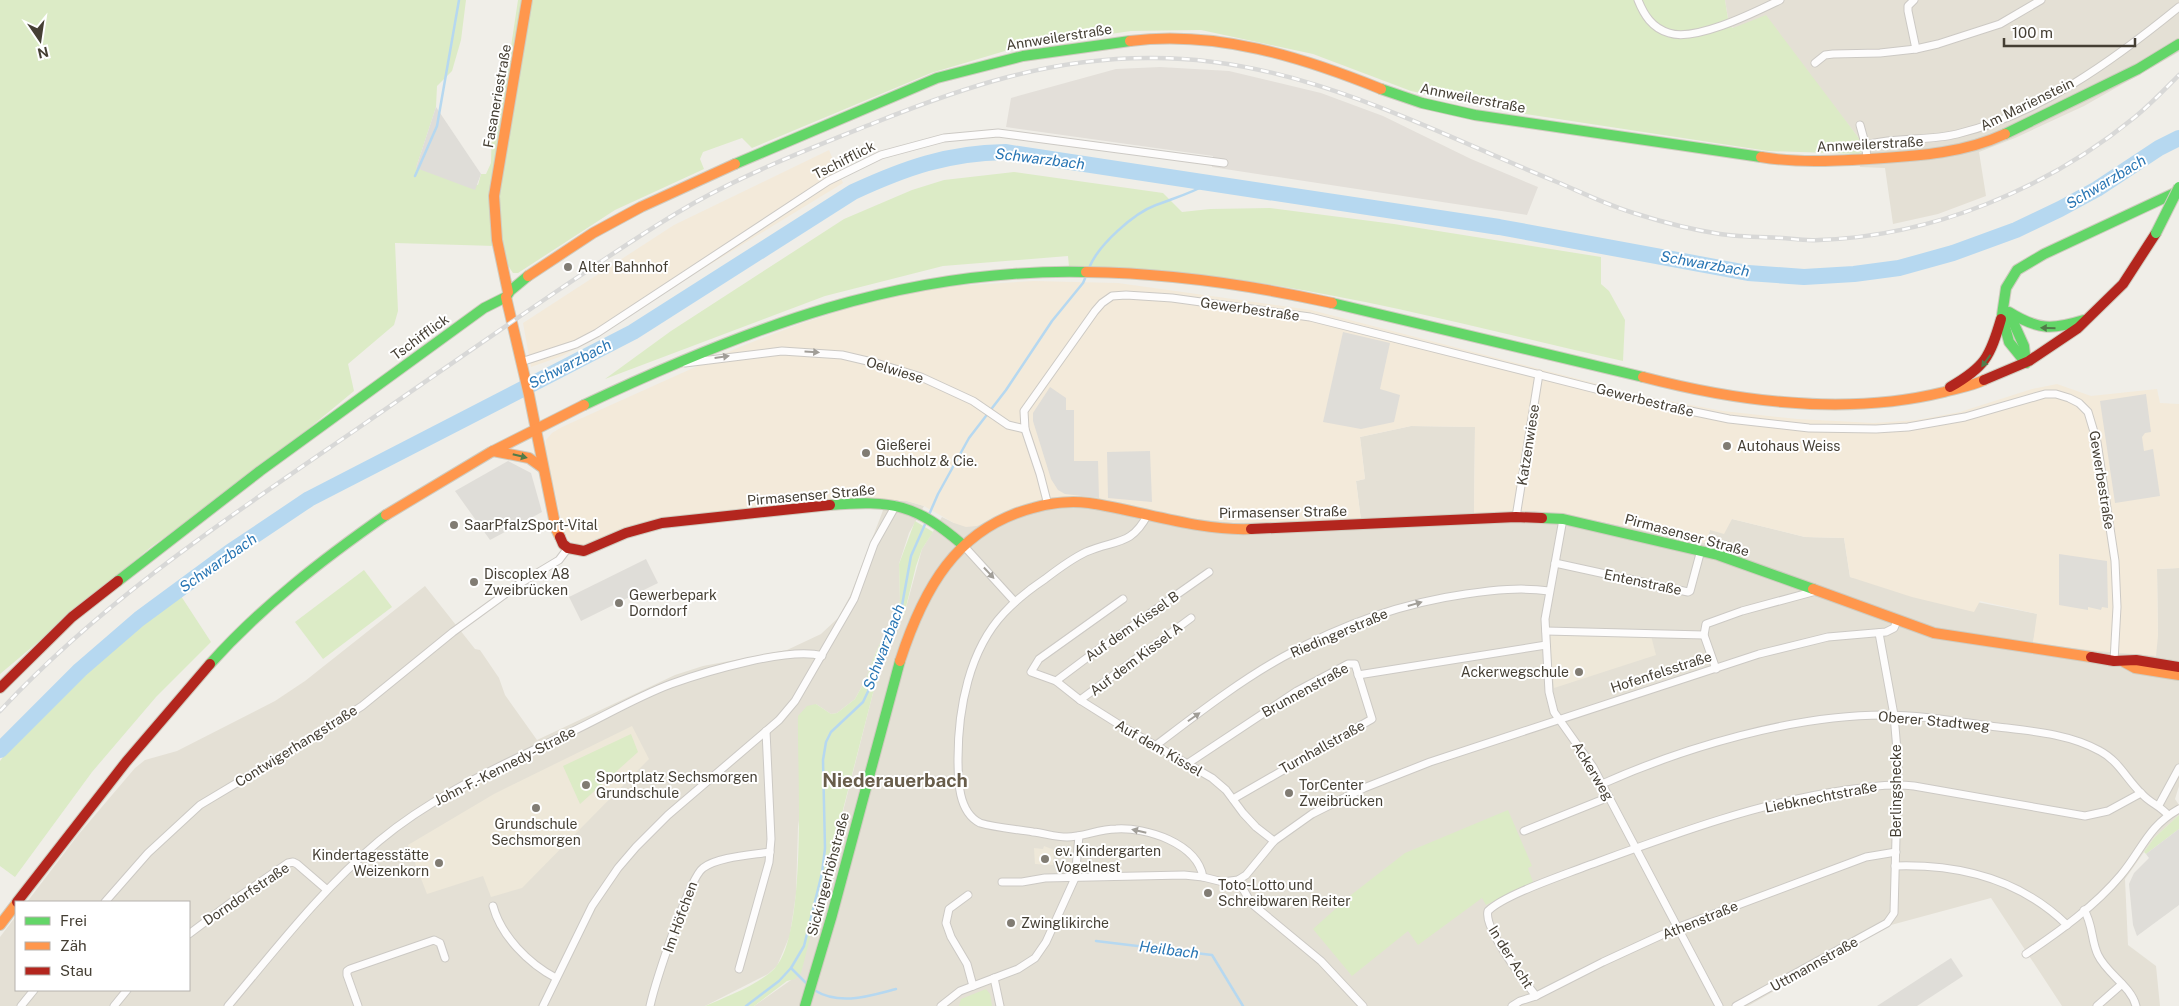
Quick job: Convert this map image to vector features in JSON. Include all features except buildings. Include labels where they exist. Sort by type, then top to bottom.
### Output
[{"type":"main road","name":"Fasaneriestraße","points":[[507,295],[497,240],[494,196],[527,0]]},
{"type":"main road","name":"Annweilerstraße","points":[[734,165],[937,78],[967,68],[1011,57],[1067,48],[1171,37],[1201,39],[1254,48],[1341,72],[1405,98],[1475,115],[1742,156],[1798,162],[1867,160],[1941,154],[1978,145],[2029,123],[2138,70],[2179,44]]},
{"type":"main road","name":"Tschifflick","points":[[0,688],[72,618],[260,471],[484,308],[507,295],[523,280],[593,233],[641,207],[734,165]]},
{"type":"main road","points":[[2026,363],[2009,342],[2004,303],[2006,288],[2010,278],[2026,264],[2153,202],[2176,198],[2179,189]]},
{"type":"main road","points":[[19,901],[139,745],[240,632],[292,584],[383,515],[416,494],[535,429],[674,365],[783,322],[889,289],[988,275],[1057,273],[1146,274],[1283,293],[1681,386],[1781,400],[1860,404],[1891,402],[1937,394],[1982,382],[2026,363],[2067,337],[2090,318],[2123,284],[2156,233],[2179,189]]},
{"type":"main road","points":[[507,295],[529,395],[542,468],[559,540],[568,548]]},
{"type":"main road","points":[[2006,314],[2042,328],[2062,327],[2090,318]]},
{"type":"main road","points":[[1937,394],[1971,375],[1984,364],[1992,352],[2006,314]]},
{"type":"main road","points":[[494,451],[529,458],[542,468]]},
{"type":"main road","name":"Sickingerhöhstraße","points":[[805,1006],[899,660],[934,584],[963,545],[986,527],[1005,517],[1048,505],[1070,502],[1088,503],[1148,514]]},
{"type":"main road","name":"Pirmasenser Straße","points":[[568,548],[584,551],[626,533],[662,523],[833,504],[896,505],[938,524],[963,545]]},
{"type":"main road","name":"Pirmasenser Straße","points":[[1148,514],[1198,525],[1242,529],[1516,517],[1563,519],[1701,550],[1739,561],[1897,621]]},
{"type":"main road","points":[[1897,621],[1934,633],[1966,640],[2119,662],[2135,668],[2179,675]]},
{"type":"main road","points":[[2119,662],[2136,660],[2179,667]]},
{"type":"main road","points":[[0,925],[15,906]]},
{"type":"street","points":[[1638,0],[1643,13],[1651,23],[1671,34],[1685,34],[1719,27],[1780,0]]},
{"type":"street","points":[[1914,0],[1908,6],[1908,11],[1916,49]]},
{"type":"street","points":[[1815,63],[1825,55],[1880,53],[1916,49],[1981,31],[2000,24],[2041,0]]},
{"type":"street","name":"Am Marienstein","points":[[1866,147],[1876,142],[1954,135],[1992,123],[2051,95],[2108,62],[2179,6]]},
{"type":"street","points":[[1860,125],[1866,147],[1867,160]]},
{"type":"street","name":"Tschifflick","points":[[522,366],[576,344],[597,333],[828,181],[881,155],[944,138],[998,133],[1224,163]]},
{"type":"street","name":"Gewerbestraße","points":[[1025,429],[1024,411],[1095,311],[1112,296],[1126,295],[1172,298],[1310,317],[1647,402],[1730,419],[1808,428],[1876,429],[1908,427],[1965,418],[2045,394],[2056,394],[2079,403],[2088,412],[2097,442],[2115,561],[2119,662]]},
{"type":"street","name":"Oelwiese","points":[[674,365],[726,356],[782,351],[842,356],[876,362],[913,374],[978,405],[1016,428],[1025,429]]},
{"type":"street","name":"Katzenwiese","points":[[1516,517],[1539,374]]},
{"type":"street","points":[[1025,429],[1048,505]]},
{"type":"street","points":[[543,1006],[592,906],[618,868],[668,814],[766,731],[795,701],[854,599],[874,544],[896,505]]},
{"type":"street","points":[[1148,514],[1138,531],[1130,537],[1102,546],[1073,559],[1003,613],[986,638],[965,688],[958,747],[959,783],[962,798],[971,818],[980,824],[1064,837],[1116,829],[1132,829],[1177,845],[1189,852],[1199,864],[1203,877]]},
{"type":"street","name":"Ackerweg","points":[[1563,519],[1549,591],[1546,631],[1549,692],[1558,720],[1581,748],[1602,784],[1719,1006]]},
{"type":"street","name":"Pirmasenser Straße","points":[[963,545],[1015,602]]},
{"type":"street","name":"Contwigerhangstraße","points":[[106,901],[148,853],[200,806],[362,706],[453,632],[519,584],[559,560],[568,548]]},
{"type":"street","name":"Entenstraße","points":[[1555,563],[1688,592],[1690,591],[1701,550]]},
{"type":"street","name":"Auf dem Kissel B","points":[[1056,681],[1210,572]]},
{"type":"street","name":"Riedingerstraße","points":[[1154,746],[1190,719],[1283,657],[1349,626],[1436,598],[1508,589],[1527,588],[1549,591]]},
{"type":"street","points":[[1716,669],[1704,635],[1706,624],[1766,604],[1818,591]]},
{"type":"street","name":"Auf dem Kissel","points":[[1123,599],[1039,659],[1031,672],[1056,681],[1080,700],[1220,784],[1243,813],[1274,842]]},
{"type":"street","name":"Auf dem Kissel A","points":[[1080,700],[1191,618]]},
{"type":"street","points":[[1879,633],[1890,631],[1897,621]]},
{"type":"street","points":[[1546,631],[1704,635]]},
{"type":"street","name":"Hofenfelsstraße","points":[[1238,880],[1246,875],[1274,842],[1312,814],[1364,788],[1430,762],[1807,641],[1848,634],[1879,633]]},
{"type":"street","name":"Berlingshecke","points":[[1879,633],[1894,715],[1898,784],[1894,913],[1890,920]]},
{"type":"street","name":"Brunnenstraße","points":[[1187,764],[1297,691],[1354,663],[1357,667],[1358,675],[1546,644]]},
{"type":"street","name":"John-F.-Kennedy-Straße","points":[[228,1006],[326,889],[380,840],[399,825],[441,798],[477,777],[669,685],[728,668],[784,656],[812,653],[822,656]]},
{"type":"street","name":"Turnhallstraße","points":[[1233,799],[1372,719],[1358,675]]},
{"type":"street","name":"Oberer Stadtweg","points":[[1602,784],[1684,754],[1772,728],[1843,718],[1894,715],[2019,730],[2073,739],[2102,752],[2127,774],[2141,793],[2159,805],[2168,815]]},
{"type":"street","points":[[739,969],[764,882],[770,852],[766,731]]},
{"type":"street","points":[[2159,805],[2179,768]]},
{"type":"street","name":"Liebknechtstraße","points":[[1487,917],[1488,911],[1491,908],[1511,898],[1562,876],[1637,848],[1771,805],[1837,792],[1898,784],[2085,816],[2096,815],[2113,809],[2141,793]]},
{"type":"street","points":[[1524,831],[1609,797]]},
{"type":"street","points":[[2026,954],[2084,910],[2122,873],[2142,842],[2168,815],[2179,809]]},
{"type":"street","points":[[941,1006],[952,996],[1018,969],[1035,958],[1046,942],[1075,878],[1080,836]]},
{"type":"street","name":"Im Höfchen","points":[[650,1006],[688,890],[698,872],[709,864],[770,852]]},
{"type":"street","name":"Athenstraße","points":[[1512,1006],[1522,1003],[1603,962],[1679,928],[1866,857],[1896,852]]},
{"type":"street","name":"Dorndorfstraße","points":[[190,933],[288,863],[293,862],[297,864],[326,889]]},
{"type":"street","points":[[1895,866],[1946,867],[1993,879],[2026,895],[2066,925]]},
{"type":"street","points":[[1002,882],[1022,882],[1045,878],[1203,877],[1223,882],[1238,880],[1251,903],[1321,961],[1363,1006]]},
{"type":"street","points":[[968,895],[950,909],[946,923],[951,937],[967,964],[973,986]]},
{"type":"street","points":[[493,906],[500,926],[512,940],[535,964],[556,978]]},
{"type":"street","points":[[2084,910],[2090,920],[2098,956],[2122,984],[2136,1006]]},
{"type":"street","name":"In der Acht","points":[[1487,917],[1509,959],[1536,996]]},
{"type":"street","name":"Uttmannstraße","points":[[1736,1006],[1890,920]]},
{"type":"street","points":[[358,1006],[347,975],[347,971],[350,969],[434,940],[440,943],[445,958]]},
{"type":"street","points":[[994,978],[1000,1006]]},
{"type":"street","points":[[2097,1006],[2122,984]]},
{"type":"street","points":[[21,1006],[33,991]]},
{"type":"street","points":[[114,1006],[126,991]]},
{"type":"shaded area","points":[[1725,0],[2179,0],[2179,52],[2084,106],[2015,138],[1979,152],[1986,196],[1938,214],[1893,224],[1885,168],[1860,167],[1859,154],[1861,153],[1858,137],[1814,81],[1729,25]]},
{"type":"shaded area","points":[[1160,67],[1229,71],[1321,93],[1383,116],[1471,159],[1538,187],[1527,215],[1212,167],[1213,156],[1006,127],[1011,98],[1116,69]]},
{"type":"shaded area","points":[[436,107],[481,174],[475,190],[416,168]]},
{"type":"shaded area","points":[[829,150],[843,183],[696,273],[592,340],[562,356],[531,367],[523,323],[674,225]]},
{"type":"shaded area","points":[[1034,281],[1118,283],[1311,310],[1648,397],[1723,411],[1797,419],[1874,423],[1917,420],[1960,412],[2032,389],[2057,384],[2091,396],[2157,389],[2160,403],[2179,404],[2179,568],[2157,569],[2158,636],[2156,656],[2033,643],[2037,614],[1980,601],[1974,612],[1912,597],[1850,577],[1844,538],[1805,537],[1732,519],[1724,534],[1710,530],[1706,543],[1564,514],[1535,511],[1474,514],[1475,427],[1411,426],[1360,437],[1365,479],[1356,481],[1361,520],[1234,523],[1188,518],[1095,500],[1056,498],[1030,503],[977,526],[966,527],[954,523],[924,506],[907,501],[887,500],[736,511],[589,545],[578,545],[569,539],[564,531],[545,450],[546,440],[552,433],[562,427],[742,346],[852,307],[901,295],[953,286]]},
{"type":"shaded area","points":[[1343,332],[1390,343],[1380,389],[1400,395],[1394,422],[1361,429],[1323,422]]},
{"type":"shaded area","points":[[1050,387],[1066,398],[1066,410],[1074,410],[1074,461],[1098,461],[1099,498],[1065,494],[1058,490],[1051,479],[1033,421],[1033,413]]},
{"type":"shaded area","points":[[2146,394],[2151,432],[2145,433],[2142,437],[2144,451],[2153,449],[2160,496],[2115,503],[2100,401]]},
{"type":"shaded area","points":[[1411,426],[1475,427],[1474,514],[1535,511],[1564,514],[1706,543],[1710,530],[1732,519],[1805,537],[1844,538],[1850,577],[2038,614],[2033,643],[2158,636],[2157,569],[2179,568],[2179,786],[2175,799],[2179,805],[2179,815],[2154,838],[2125,879],[2128,945],[2156,966],[2160,1006],[2062,1006],[1991,898],[1891,925],[1748,1006],[754,1006],[791,980],[836,839],[873,693],[896,629],[904,615],[922,549],[942,517],[954,523],[1004,512],[1030,503],[1056,498],[1070,498],[1095,500],[1188,518],[1361,520],[1356,481],[1365,479],[1360,437]]},
{"type":"shaded area","points":[[1150,451],[1152,502],[1108,498],[1107,452]]},
{"type":"shaded area","points":[[508,461],[531,473],[542,512],[490,540],[455,491]]},
{"type":"shaded area","points":[[887,500],[907,501],[924,506],[909,533],[899,564],[900,601],[876,652],[866,679],[855,699],[837,713],[831,714],[816,704],[798,827],[796,894],[790,935],[777,966],[768,974],[705,1006],[0,1006],[0,937],[15,917],[15,991],[190,991],[190,901],[28,901],[78,835],[135,768],[145,760],[177,751],[275,701],[305,681],[425,586],[475,649],[480,650],[499,678],[505,695],[537,740],[675,675],[703,666],[787,650],[821,634],[838,618],[850,596]]},
{"type":"shaded area","points":[[2059,554],[2107,561],[2108,608],[2102,607],[2101,610],[2088,607],[2088,610],[2059,605]]},
{"type":"shaded area","points":[[646,559],[658,583],[581,621],[569,597]]},
{"type":"shaded area","name":"Ackerwegschule","points":[[1549,634],[1651,636],[1656,655],[1554,688]]},
{"type":"shaded area","name":"Grundschule Sechsmorgen","points":[[632,726],[649,759],[522,888],[491,897],[483,876],[427,894],[408,845],[494,794]]},
{"type":"shaded area","points":[[2179,829],[2179,905],[2137,936],[2133,925],[2129,884],[2134,873],[2149,858],[2146,854]]},
{"type":"shaded area","name":"ev. Kindergarten Vogelnest","points":[[1044,846],[1054,850],[1053,865],[1035,864],[1034,848],[1043,849]]},
{"type":"shaded area","points":[[1951,958],[1963,976],[1917,1006],[1877,1006]]},
{"type":"green space","points":[[0,0],[466,0],[461,40],[452,71],[437,86],[436,107],[416,168],[478,185],[481,174],[486,174],[491,163],[492,125],[506,80],[518,0],[1725,0],[1729,25],[1733,28],[1766,15],[1858,137],[1864,149],[1859,154],[1768,151],[1519,113],[1411,91],[1313,54],[1201,30],[1131,31],[1015,48],[931,73],[752,148],[742,138],[703,152],[700,159],[704,169],[615,210],[518,273],[513,273],[495,246],[395,243],[398,311],[394,325],[348,364],[354,391],[261,468],[151,547],[0,674]]},
{"type":"green space","points":[[1014,172],[1163,193],[1182,212],[1210,209],[1270,208],[1394,224],[1601,257],[1601,284],[1609,291],[1625,320],[1623,361],[1417,313],[1279,286],[1139,269],[1069,267],[1068,256],[943,266],[825,296],[605,379],[671,331],[844,219],[912,190],[944,180]]},
{"type":"green space","points":[[915,521],[933,532],[922,549],[904,615],[896,629],[873,693],[801,973],[754,1006],[705,1006],[742,990],[769,974],[775,968],[785,949],[792,921],[797,886],[799,809],[798,716],[807,706],[816,704],[831,714],[837,713],[855,699],[866,679],[876,652],[900,601],[899,564]]},
{"type":"green space","points":[[364,570],[392,607],[323,659],[295,622]]},
{"type":"green space","points":[[179,593],[211,642],[156,697],[92,772],[15,877],[0,866],[0,761],[11,747],[140,621]]},
{"type":"green space","name":"Sportplatz Sechsmorgen Grundschule","points":[[631,734],[638,752],[580,804],[563,766]]},
{"type":"green space","points":[[1508,810],[1532,866],[1528,868],[1533,882],[1486,905],[1482,898],[1418,945],[1408,931],[1352,976],[1313,929],[1351,895],[1405,853]]},
{"type":"green space","points":[[2179,815],[2179,829],[2146,854],[2144,852],[2154,838]]},
{"type":"green space","points":[[986,989],[990,994],[992,1006],[959,1006],[961,999]]},
{"type":"waterway","points":[[415,176],[437,126],[459,0]]},
{"type":"waterway","name":"Schwarzbach","points":[[0,750],[80,670],[139,619],[230,552],[309,499],[633,332],[853,192],[927,163],[964,155],[1005,152],[1499,227],[1748,273],[1804,277],[1854,274],[1899,268],[1953,253],[2016,230],[2097,189],[2159,148],[2179,138]]},
{"type":"waterway","name":"Schwarzbach","points":[[1089,268],[1108,240],[1128,222],[1147,209],[1207,184]]},
{"type":"waterway","name":"Schwarzbach","points":[[928,517],[938,494],[969,438],[1006,390],[1052,321],[1083,283],[1086,276]]},
{"type":"waterway","name":"Schwarzbach","points":[[746,1006],[779,981],[791,968],[804,946],[822,873],[825,848],[823,760],[826,742],[831,732],[863,702],[872,683],[883,647],[901,611],[911,556],[926,522]]},
{"type":"waterway","name":"Heilbach","points":[[1096,941],[1212,955],[1243,1006]]},
{"type":"waterway","name":"Heilbach","points":[[791,968],[808,985]]},
{"type":"waterway","name":"Heilbach","points":[[814,990],[824,995],[844,999],[865,997],[896,989]]},
{"type":"railway","points":[[0,711],[41,669],[85,629],[176,556],[270,488],[643,234],[716,191],[806,150],[941,98],[1008,77],[1076,63],[1112,59],[1148,58],[1202,61],[1255,69],[1307,82],[1358,99],[1627,211],[1689,228],[1720,234],[1814,240],[1862,237],[1904,229],[1946,218],[1987,204],[2026,187],[2065,166],[2101,143],[2141,112],[2179,75]]},
{"type":"traffic: fast","points":[[735,164],[937,78],[1023,56],[1130,41]]},
{"type":"traffic: fast","points":[[2005,134],[2138,69],[2179,44]]},
{"type":"traffic: fast","points":[[1381,89],[1422,103],[1475,115],[1761,157]]},
{"type":"traffic: fast","points":[[2156,233],[2179,187]]},
{"type":"traffic: fast","points":[[2026,363],[2009,342],[2002,315],[2006,288],[2017,270],[2044,254],[2179,191]]},
{"type":"traffic: fast","points":[[584,405],[705,351],[766,328],[828,308],[890,292],[953,280],[1019,273],[1086,272]]},
{"type":"traffic: fast","points":[[118,581],[260,471],[484,308],[506,297],[510,291],[528,276]]},
{"type":"traffic: fast","points":[[1332,303],[1643,377]]},
{"type":"traffic: fast","points":[[2009,312],[2028,322],[2054,327],[2084,320]]},
{"type":"traffic: fast","points":[[2010,315],[2024,346],[2026,363]]},
{"type":"traffic: fast","points":[[830,505],[871,503],[902,508],[931,521],[963,545]]},
{"type":"traffic: fast","points":[[210,664],[251,622],[294,584],[386,515]]},
{"type":"traffic: fast","points":[[1542,518],[1563,519],[1718,555],[1813,589]]},
{"type":"traffic: fast","points":[[805,1006],[832,915],[900,661]]},
{"type":"traffic: slow","points":[[508,292],[497,240],[494,196],[527,0]]},
{"type":"traffic: slow","points":[[1130,41],[1194,39],[1258,49],[1321,66],[1381,89]]},
{"type":"traffic: slow","points":[[1761,157],[1815,161],[1921,155],[1972,146],[2005,134]]},
{"type":"traffic: slow","points":[[528,276],[593,233],[641,207],[735,164]]},
{"type":"traffic: slow","points":[[1086,272],[1210,281],[1332,303]]},
{"type":"traffic: slow","points":[[506,297],[529,395],[556,529],[560,537]]},
{"type":"traffic: slow","points":[[1643,377],[1680,386],[1755,399],[1831,404],[1870,403],[1907,399],[1944,392],[1984,380]]},
{"type":"traffic: slow","points":[[386,515],[491,452],[584,405]]},
{"type":"traffic: slow","points":[[493,451],[529,458],[543,468]]},
{"type":"traffic: slow","points":[[900,661],[920,610],[946,565],[963,546],[983,530],[1006,517],[1046,505],[1082,502],[1190,524],[1230,529],[1251,529]]},
{"type":"traffic: slow","points":[[1813,589],[1934,633],[2091,657]]},
{"type":"traffic: slow","points":[[2124,662],[2135,668],[2179,675]]},
{"type":"traffic: slow","points":[[0,925],[15,905]]},
{"type":"traffic: jam","points":[[1984,380],[2029,361],[2078,328],[2123,284],[2156,233]]},
{"type":"traffic: jam","points":[[1950,387],[1979,367],[1989,352],[2001,319]]},
{"type":"traffic: jam","points":[[560,537],[563,544],[568,548],[584,551],[626,533],[662,523],[830,505]]},
{"type":"traffic: jam","points":[[1251,529],[1516,517],[1542,518]]},
{"type":"traffic: jam","points":[[0,688],[72,617],[118,581]]},
{"type":"traffic: jam","points":[[2091,657],[2114,661],[2136,660],[2179,667]]},
{"type":"traffic: jam","points":[[18,901],[126,762],[210,664]]},
{"type":"place","name":"Alter Bahnhof","points":[[568,267]]},
{"type":"place","name":"Autohaus Weiss","points":[[1727,446]]},
{"type":"place","name":"Gießerei Buchholz & Cie.","points":[[866,453]]},
{"type":"place","name":"SaarPfalzSport-Vital","points":[[454,525]]},
{"type":"place","name":"Discoplex A8 Zweibrücken","points":[[474,582]]},
{"type":"place","name":"Gewerbepark Dorndorf","points":[[619,603]]},
{"type":"place","name":"Ackerwegschule","points":[[1579,672]]},
{"type":"place","name":"Sportplatz Sechsmorgen Grundschule","points":[[586,785]]},
{"type":"place","name":"TorCenter Zweibrücken","points":[[1289,793]]},
{"type":"place","name":"Grundschule Sechsmorgen","points":[[536,808]]},
{"type":"place","name":"ev. Kindergarten Vogelnest","points":[[1045,859]]},
{"type":"place","name":"Kindertagesstätte Weizenkorn","points":[[439,863]]},
{"type":"place","name":"Toto-Lotto und Schreibwaren Reiter","points":[[1208,893]]},
{"type":"place","name":"Zwinglikirche","points":[[1011,923]]},
{"type":"district","name":"Niederauerbach","points":[[895,780]]}]
